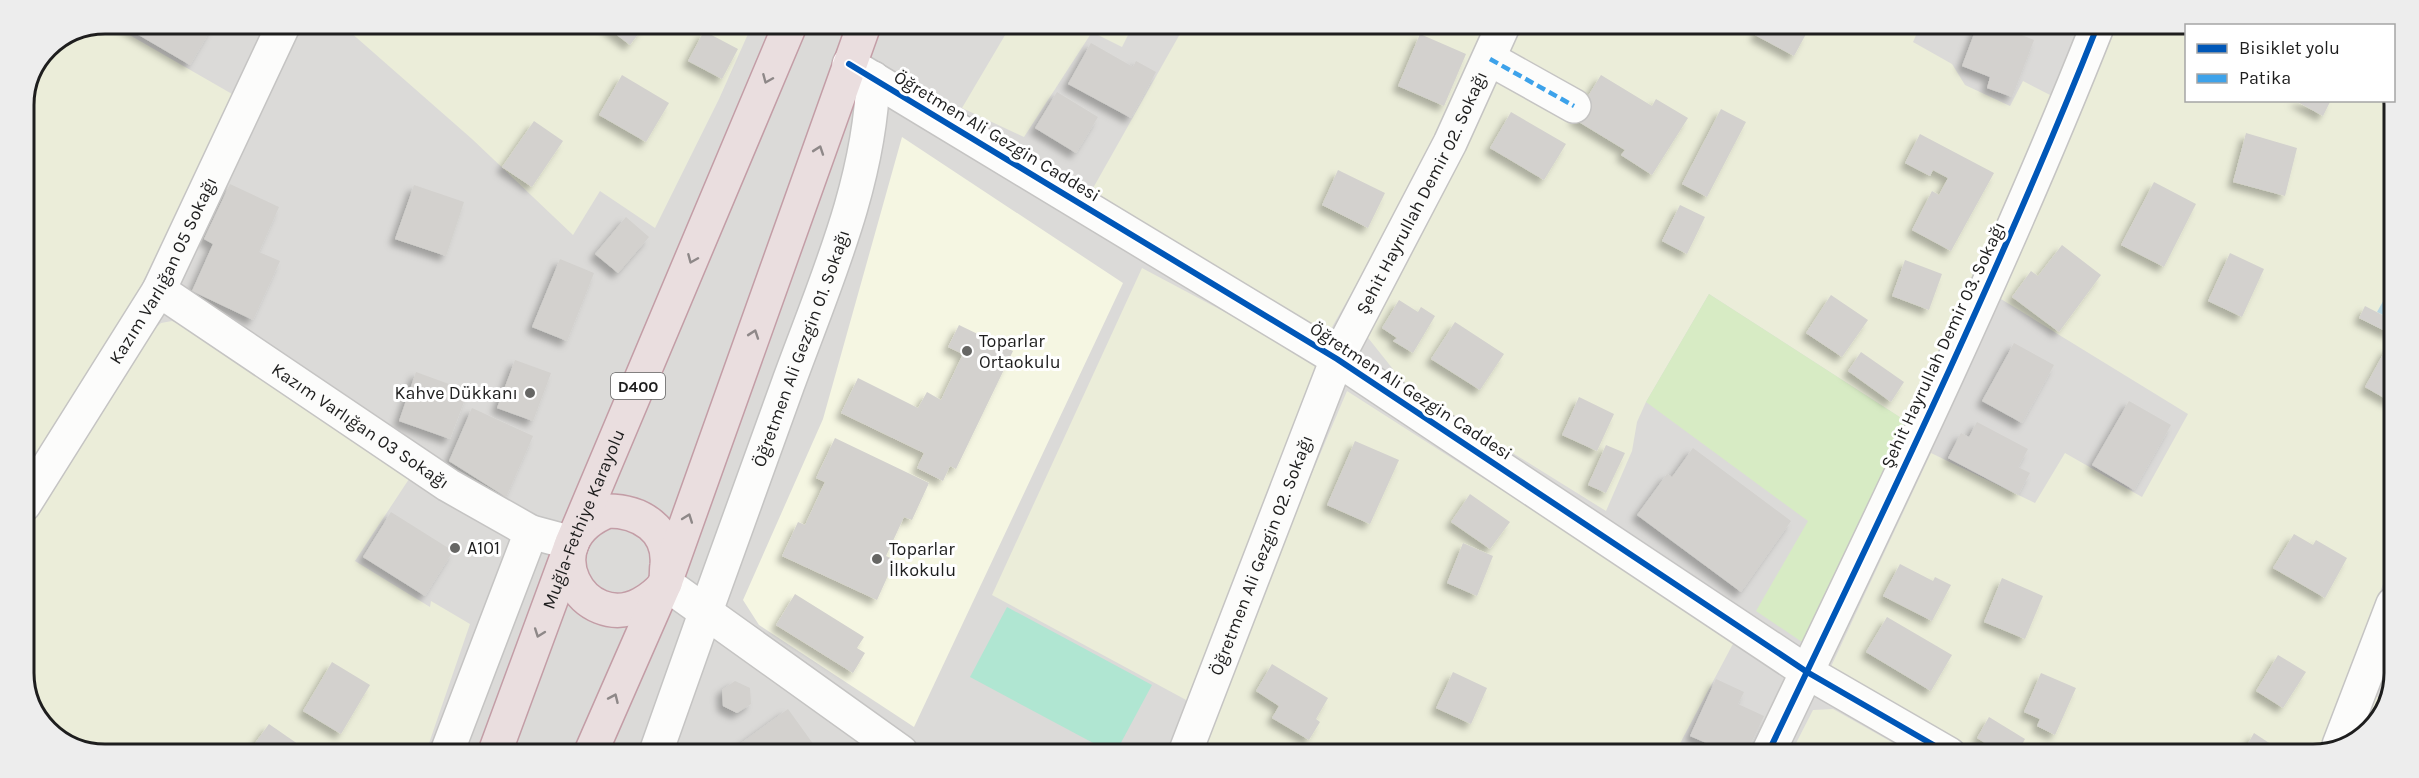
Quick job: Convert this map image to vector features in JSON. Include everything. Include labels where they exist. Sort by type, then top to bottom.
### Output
[{"type":"highway","name":"Muğla-Fethiye Karayolu","points":[[498,744],[572,543],[786,34]]},
{"type":"highway","points":[[595,744],[665,583],[861,71],[863,34]]},
{"type":"highway","points":[[625,511],[641,516],[654,526],[664,540],[668,556],[665,583],[649,600],[634,608],[619,610],[603,608],[589,600],[578,589],[571,574],[568,559],[572,543],[580,528],[593,518],[608,512],[625,511]]},
{"type":"street","name":"Kazım Varlığan 05 Sokağı","points":[[35,488],[159,290],[279,34]]},
{"type":"street","name":"Şehit Hayrullah Demir 02. Sokağı","points":[[1337,359],[1450,143],[1500,34]]},
{"type":"street","name":"Şehit Hayrullah Demir 03. Sokağı","points":[[1772,744],[1957,357],[2045,157],[2094,34]]},
{"type":"street","points":[[1490,59],[1574,106]]},
{"type":"street","name":"Öğretmen Ali Gezgin Caddesi","points":[[861,71],[1337,359],[1807,672],[1932,744]]},
{"type":"street","name":"Öğretmen Ali Gezgin 01. Sokağı","points":[[659,744],[831,267],[861,171],[872,117],[861,71]]},
{"type":"street","name":"Kazım Varlığan 03 Sokağı","points":[[159,290],[448,485],[531,532],[572,543]]},
{"type":"street","name":"Öğretmen Ali Gezgin 02. Sokağı","points":[[1188,744],[1337,359]]},
{"type":"street","points":[[450,744],[531,532]]},
{"type":"street","points":[[665,583],[890,744]]},
{"type":"street","points":[[2342,737],[2384,625]]},
{"type":"shaded area","points":[[105,34],[2185,34],[2185,102],[2384,102],[2384,682],[2382,691],[2373,712],[2357,729],[2336,740],[2314,744],[105,744],[87,741],[66,732],[49,716],[38,695],[35,677],[35,105],[36,92],[46,66],[66,46],[78,40]]},
{"type":"shaded area","points":[[105,34],[128,34],[239,98],[125,316],[35,463],[36,92],[46,66],[55,55],[78,40]]},
{"type":"shaded area","points":[[352,34],[748,34],[719,99],[655,228],[600,191],[573,235],[472,139]]},
{"type":"shaded area","points":[[1006,34],[1091,34],[1024,137],[962,108]]},
{"type":"shaded area","points":[[1096,34],[1128,34],[1122,47]]},
{"type":"shaded area","points":[[1180,34],[1486,34],[1410,190],[1327,336],[1092,190]]},
{"type":"shaded area","points":[[1516,34],[1916,34],[1913,42],[1952,64],[1965,85],[2010,106],[2023,81],[2054,97],[1912,425],[1709,294],[1646,402],[1637,422],[1632,451],[1606,511],[1408,388],[1365,334],[1500,77]]},
{"type":"shaded area","points":[[2107,34],[2185,34],[2185,102],[2384,102],[2384,581],[2324,743],[1956,744],[1828,673],[1931,453],[2035,503],[2065,453],[2142,497],[2188,414],[1996,296]]},
{"type":"shaded area","points":[[902,137],[1123,283],[914,727],[759,625],[743,600],[823,419]]},
{"type":"shaded area","points":[[1142,268],[1324,365],[1188,701],[992,595]]},
{"type":"shaded area","points":[[172,321],[186,327],[409,479],[355,561],[430,607],[431,601],[470,624],[429,744],[105,744],[87,741],[66,732],[49,716],[38,695],[35,677],[35,511],[150,333],[161,323]]},
{"type":"shaded area","points":[[1347,391],[1735,640],[1680,744],[1206,744],[1241,640]]},
{"type":"shaded area","points":[[2374,695],[2379,698],[2377,704],[2363,724]]},
{"type":"shaded area","points":[[1833,709],[1895,744],[1796,744],[1813,710]]},
{"type":"green space","points":[[1709,294],[1912,425],[1808,646],[1756,611],[1808,521],[1646,402]]},
{"type":"green space","points":[[1007,607],[1152,685],[1120,744],[1095,744],[970,677]]},
{"type":"water","points":[[2384,300],[2384,316],[2377,312]]},
{"type":"building","points":[[137,34],[208,34],[190,65]]},
{"type":"building","points":[[616,34],[638,34],[630,45]]},
{"type":"building","points":[[702,34],[710,34],[738,49],[722,79],[688,61]]},
{"type":"building","points":[[1420,34],[1466,54],[1444,106],[1398,86]]},
{"type":"building","points":[[1756,34],[1806,34],[1794,56]]},
{"type":"building","points":[[1974,34],[2019,34],[2034,40],[2012,97],[1987,88],[1990,77],[1962,66]]},
{"type":"building","points":[[1091,43],[1133,67],[1136,61],[1156,72],[1131,118],[1068,84]]},
{"type":"building","points":[[622,75],[669,103],[646,142],[599,115]]},
{"type":"building","points":[[1601,75],[1652,106],[1656,99],[1688,118],[1652,175],[1621,155],[1625,150],[1574,119]]},
{"type":"building","points":[[1057,92],[1098,117],[1076,153],[1035,128]]},
{"type":"building","points":[[2298,102],[2330,102],[2323,116]]},
{"type":"building","points":[[1721,109],[1746,122],[1707,197],[1682,184]]},
{"type":"building","points":[[1511,112],[1566,144],[1544,180],[1490,148]]},
{"type":"building","points":[[534,121],[563,141],[532,187],[502,167]]},
{"type":"building","points":[[2246,133],[2297,148],[2285,196],[2233,182]]},
{"type":"building","points":[[1920,134],[1994,173],[1951,251],[1912,230],[1932,191],[1939,195],[1948,178],[1933,170],[1930,176],[1905,163]]},
{"type":"building","points":[[1338,170],[1385,193],[1368,228],[1322,205]]},
{"type":"building","points":[[2154,182],[2196,204],[2164,267],[2121,245]]},
{"type":"building","points":[[230,184],[279,207],[259,252],[280,261],[253,320],[192,291],[213,244],[204,239]]},
{"type":"building","points":[[414,185],[464,202],[446,256],[395,239]]},
{"type":"building","points":[[1680,205],[1705,217],[1687,254],[1662,241]]},
{"type":"building","points":[[626,217],[649,237],[618,273],[595,254]]},
{"type":"building","points":[[2062,245],[2101,275],[2059,332],[2012,297],[2031,271],[2038,276]]},
{"type":"building","points":[[2230,253],[2264,269],[2242,317],[2208,301]]},
{"type":"building","points":[[560,259],[594,273],[567,341],[532,327]]},
{"type":"building","points":[[1905,260],[1942,274],[1929,310],[1892,296]]},
{"type":"building","points":[[1831,295],[1868,320],[1842,357],[1806,333]]},
{"type":"building","points":[[1399,300],[1418,312],[1421,307],[1435,316],[1413,353],[1393,341],[1397,338],[1382,328]]},
{"type":"building","points":[[2365,306],[2384,316],[2384,330],[2359,318]]},
{"type":"building","points":[[1455,322],[1504,354],[1480,390],[1431,359]]},
{"type":"building","points":[[959,325],[1013,351],[956,469],[950,466],[943,481],[917,468],[924,453],[841,413],[858,378],[918,408],[927,392],[941,400],[963,354],[948,347]]},
{"type":"building","points":[[2014,343],[2054,365],[2022,423],[1982,401]]},
{"type":"building","points":[[1861,352],[1904,382],[1891,402],[1848,371]]},
{"type":"building","points":[[2384,352],[2384,398],[2365,387]]},
{"type":"building","points":[[515,360],[551,373],[533,421],[497,408]]},
{"type":"building","points":[[416,372],[468,391],[450,439],[399,421]]},
{"type":"building","points":[[1579,397],[1614,414],[1597,451],[1562,435]]},
{"type":"building","points":[[2129,401],[2171,425],[2134,490],[2092,465]]},
{"type":"building","points":[[472,408],[533,436],[506,497],[449,461]]},
{"type":"building","points":[[1977,422],[2028,449],[2018,467],[2030,473],[2018,495],[1948,458],[1961,433],[1969,437]]},
{"type":"building","points":[[835,438],[929,483],[912,520],[904,517],[886,556],[895,560],[877,600],[782,556],[798,522],[805,525],[825,482],[816,478]]},
{"type":"building","points":[[1355,441],[1399,460],[1370,524],[1327,505]]},
{"type":"building","points":[[1606,445],[1625,453],[1606,493],[1588,485]]},
{"type":"building","points":[[1693,448],[1791,521],[1741,592],[1637,515],[1667,474],[1672,477]]},
{"type":"building","points":[[1470,494],[1510,522],[1490,549],[1451,522]]},
{"type":"building","points":[[391,512],[453,551],[425,596],[363,557]]},
{"type":"building","points":[[2294,534],[2313,545],[2316,540],[2347,558],[2325,598],[2273,568]]},
{"type":"building","points":[[1463,543],[1493,556],[1477,596],[1447,583]]},
{"type":"building","points":[[1900,564],[1933,581],[1935,577],[1951,585],[1932,621],[1883,596]]},
{"type":"building","points":[[2002,578],[2043,596],[2025,639],[1984,622]]},
{"type":"building","points":[[795,594],[864,637],[857,648],[865,653],[853,673],[776,625]]},
{"type":"building","points":[[1887,617],[1952,655],[1931,691],[1866,652]]},
{"type":"building","points":[[2278,655],[2306,672],[2283,708],[2256,691]]},
{"type":"building","points":[[332,662],[370,685],[341,734],[303,711]]},
{"type":"building","points":[[1272,664],[1328,698],[1316,719],[1320,722],[1309,740],[1272,718],[1279,706],[1256,691]]},
{"type":"building","points":[[1453,672],[1487,688],[1471,724],[1436,708]]},
{"type":"building","points":[[2041,673],[2076,688],[2055,735],[2037,726],[2040,719],[2024,712]]},
{"type":"building","points":[[1716,679],[1744,692],[1738,704],[1764,716],[1750,744],[1709,744],[1690,736]]},
{"type":"building","points":[[735,681],[750,688],[751,704],[737,713],[723,706],[722,690]]},
{"type":"building","points":[[788,709],[813,744],[740,744]]},
{"type":"building","points":[[1989,717],[2025,739],[2022,744],[1987,744],[1977,738]]},
{"type":"building","points":[[269,724],[298,744],[254,744]]},
{"type":"building","points":[[2254,733],[2271,744],[2248,744]]},
{"type":"marked path","points":[[1490,59],[1574,106]]},
{"type":"cycle path","points":[[1772,744],[1897,483],[1980,302],[2094,34]]},
{"type":"cycle path","points":[[849,64],[1337,359],[1807,672],[1932,744]]},
{"type":"place","name":"Toparlar Ortaokulu","points":[[967,351]]},
{"type":"place","name":"Kahve Dükkanı","points":[[530,393]]},
{"type":"place","name":"A101","points":[[455,548]]},
{"type":"place","name":"Toparlar İlkokulu","points":[[877,559]]}]
